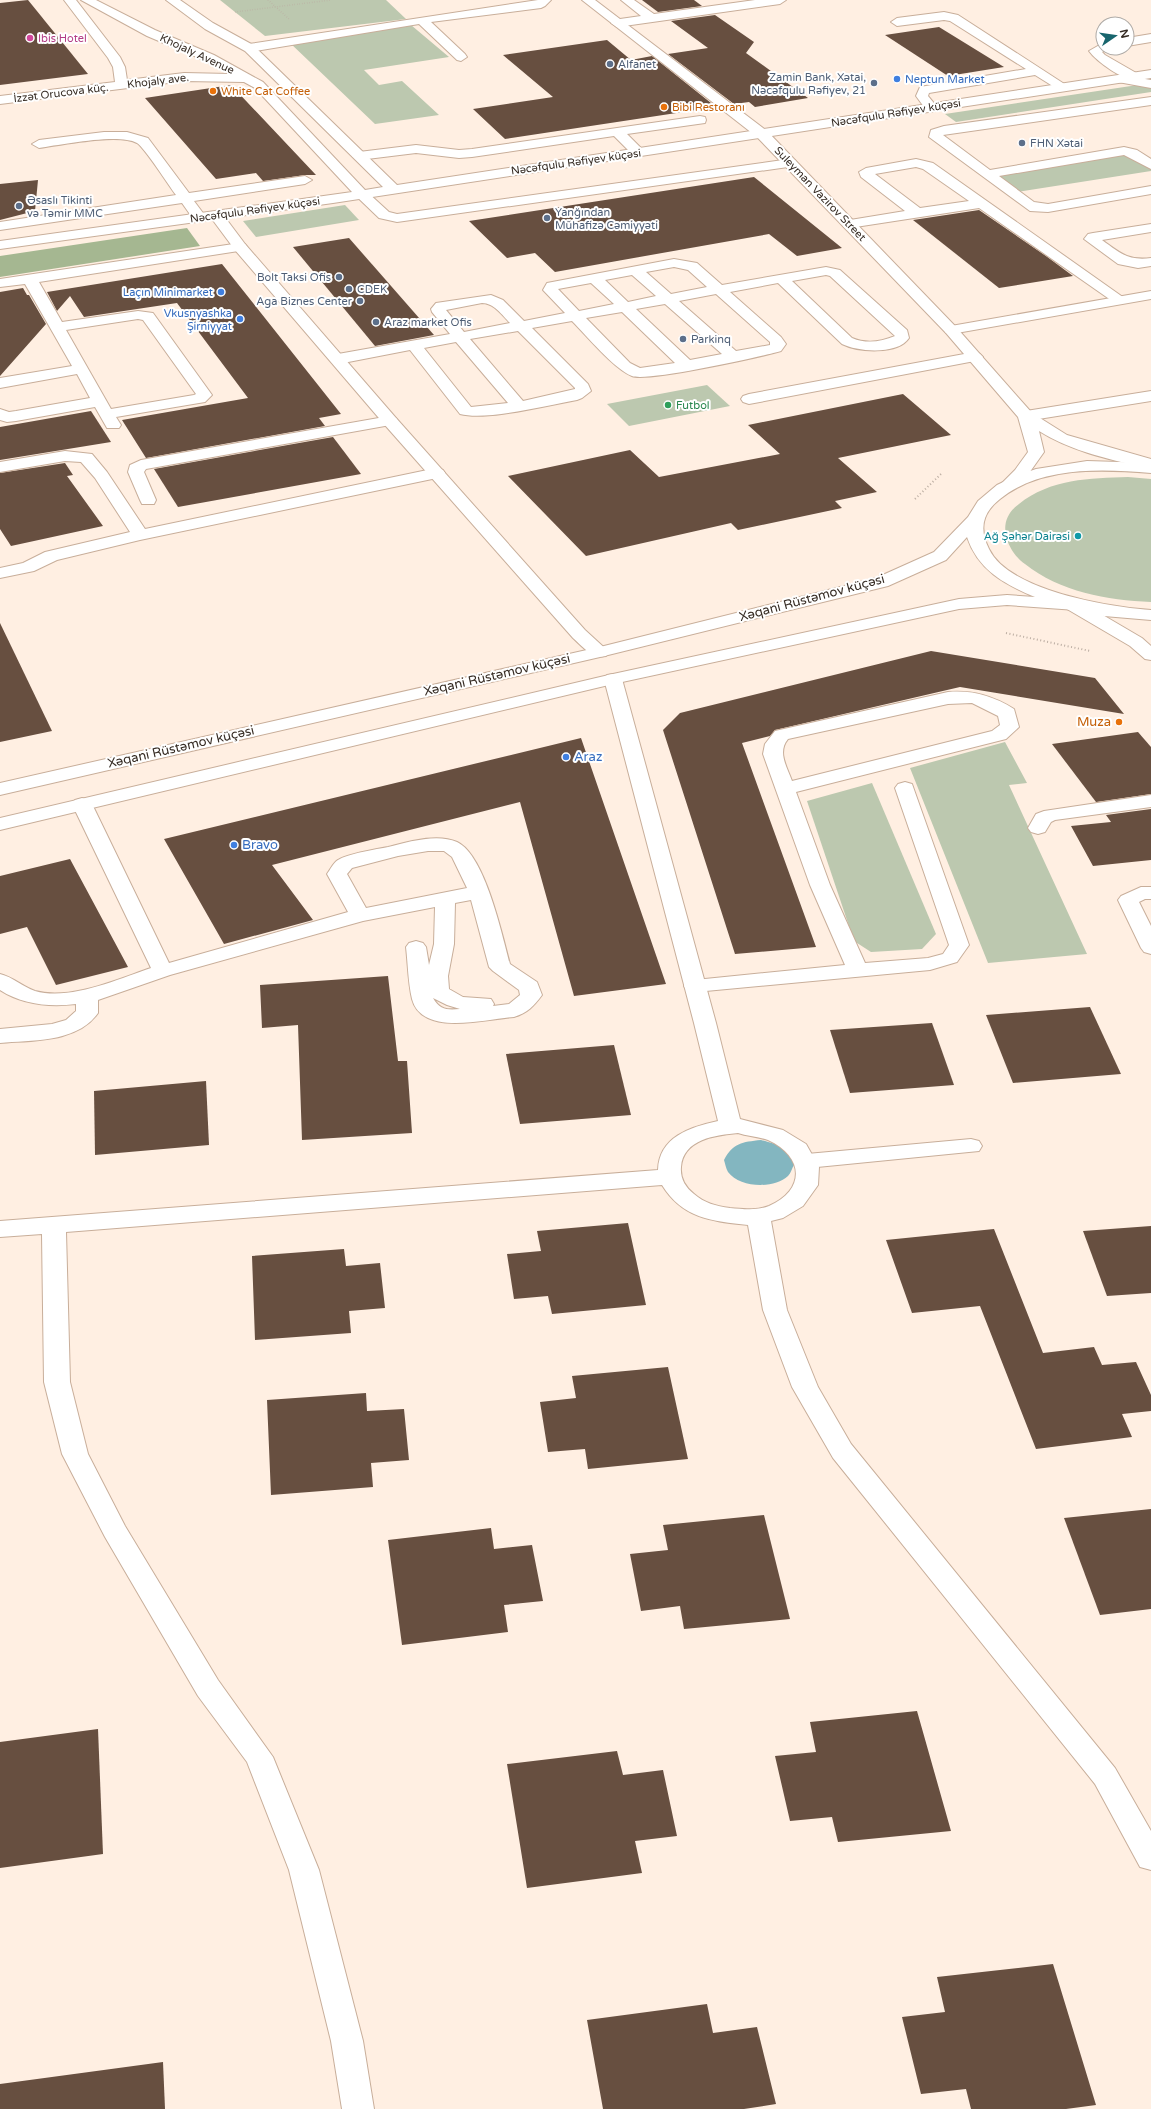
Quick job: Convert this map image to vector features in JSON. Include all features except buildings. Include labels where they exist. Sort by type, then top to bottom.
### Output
[{"type":"main road","points":[[70,0],[114,57],[119,67],[122,86]]},
{"type":"main road","name":"Khojaly Avenue","points":[[87,0],[151,33],[221,51],[259,85],[361,194],[384,215],[397,218],[790,163]]},
{"type":"main road","points":[[172,0],[209,26],[249,48],[393,189]]},
{"type":"main road","name":"Khojaly ave.","points":[[122,86],[174,73],[221,51],[249,48],[422,20],[541,4],[545,0]]},
{"type":"main road","name":"Suleyman Vazirov Street","points":[[588,0],[762,134],[951,330],[1026,416]]},
{"type":"main road","points":[[628,0],[651,18]]},
{"type":"main road","points":[[716,0],[727,7]]},
{"type":"main road","points":[[617,23],[780,0]]},
{"type":"main road","points":[[897,22],[944,16],[954,18],[1063,88]]},
{"type":"main road","points":[[422,20],[461,57]]},
{"type":"main road","points":[[209,26],[218,36],[221,51]]},
{"type":"main road","points":[[1135,41],[1151,38]]},
{"type":"main road","points":[[1099,56],[1128,78],[1151,84]]},
{"type":"main road","points":[[932,108],[922,96],[924,90],[1037,71]]},
{"type":"main road","name":"Nəcəfqulu Rəfiyev küçəsi","points":[[0,245],[639,153],[1151,74]]},
{"type":"main road","name":"Khojaly ave.","points":[[122,86],[204,76],[240,79],[259,85]]},
{"type":"main road","name":"İzzət Orucova küç.","points":[[0,100],[122,86]]},
{"type":"main road","points":[[1151,101],[959,128],[936,133],[936,137],[1035,208],[1048,208],[1151,190]]},
{"type":"main road","points":[[359,156],[416,149],[428,149],[459,154],[472,153],[700,120]]},
{"type":"main road","points":[[617,132],[639,153]]},
{"type":"main road","points":[[39,144],[104,136],[127,136],[143,141],[199,217]]},
{"type":"main road","points":[[988,174],[1124,151],[1132,153],[1151,165]]},
{"type":"main road","points":[[917,213],[866,174],[866,172],[922,164],[982,203],[1120,300]]},
{"type":"main road","points":[[0,226],[184,197],[305,180]]},
{"type":"main road","points":[[849,224],[982,203]]},
{"type":"main road","points":[[216,215],[240,247],[338,359],[390,422],[579,634],[600,652]]},
{"type":"main road","points":[[1151,228],[1093,237],[1091,239],[1123,261],[1138,264],[1151,262]]},
{"type":"main road","points":[[0,283],[240,247]]},
{"type":"main road","points":[[683,263],[692,266],[776,340],[778,344],[776,348],[768,351],[734,358],[648,373],[637,373],[625,366],[550,290],[552,286],[595,278],[683,263]]},
{"type":"main road","points":[[635,270],[734,358]]},
{"type":"main road","points":[[338,359],[669,300],[781,278],[826,271],[835,273],[902,333],[902,338],[896,341],[872,345],[854,345],[847,341],[781,278]]},
{"type":"main road","points":[[595,278],[687,366]]},
{"type":"main road","points":[[30,279],[107,413]]},
{"type":"main road","points":[[951,330],[1151,295]]},
{"type":"main road","points":[[414,346],[466,411],[471,412],[519,406],[577,395],[583,391],[583,387],[498,303],[491,299],[482,298],[438,308],[438,312],[462,337],[519,406]]},
{"type":"main road","points":[[0,414],[7,417],[107,413],[199,399],[204,395],[148,316],[138,315],[57,327]]},
{"type":"main road","points":[[749,399],[975,356]]},
{"type":"main road","points":[[0,383],[81,369]]},
{"type":"main road","points":[[1026,416],[1151,396]]},
{"type":"main road","points":[[1026,416],[1062,438],[1114,455],[1151,464]]},
{"type":"main road","points":[[1006,487],[1021,473],[1036,452],[1034,440],[1026,416]]},
{"type":"main road","points":[[148,500],[136,472],[136,468],[141,465],[390,422]]},
{"type":"main road","points":[[0,468],[65,456],[86,457],[101,475],[140,535]]},
{"type":"main road","points":[[1006,487],[1044,473],[1067,468],[1113,466],[1151,468]]},
{"type":"main road","points":[[0,574],[28,567],[51,556],[140,535],[437,473]]},
{"type":"main road","name":"Xəqani Rüstəmov küçəsi","points":[[0,789],[600,652],[882,582],[940,556],[975,519],[981,507],[991,496],[1006,487]]},
{"type":"main road","points":[[975,519],[974,531],[977,543],[984,555],[995,567],[1028,588],[1073,604],[1136,642],[1151,655]]},
{"type":"main road","points":[[0,824],[613,679],[959,604],[1007,600],[1073,604],[1123,613],[1151,615]]},
{"type":"main road","points":[[613,679],[695,986],[730,1126]]},
{"type":"main road","points":[[785,789],[999,735],[1010,727],[1007,713],[993,704],[967,696],[948,698],[782,735],[774,744],[773,754],[785,789],[820,885],[858,970]]},
{"type":"main road","points":[[695,986],[930,964],[950,958],[959,945],[905,788]]},
{"type":"main road","points":[[1038,828],[1043,818],[1051,815],[1151,801]]},
{"type":"main road","points":[[82,804],[163,970]]},
{"type":"main road","points":[[360,915],[337,874],[346,864],[428,845],[450,846],[462,856],[480,892],[500,967],[529,987],[531,995],[525,1002],[514,1010],[445,1017],[433,1013],[423,1000],[416,947]]},
{"type":"main road","points":[[0,980],[13,990],[32,998],[63,1000],[86,996],[163,970],[360,915],[480,892]]},
{"type":"main road","points":[[1151,893],[1140,893],[1128,900],[1151,948]]},
{"type":"main road","points":[[445,899],[444,944],[437,976],[439,992],[447,999],[464,1005],[496,1004]]},
{"type":"main road","points":[[0,1036],[53,1031],[74,1025],[87,1013],[86,996]]},
{"type":"main road","points":[[730,1126],[761,1129],[781,1136],[797,1148],[807,1161],[810,1176],[804,1191],[792,1204],[773,1213],[758,1216],[727,1216],[705,1210],[687,1201],[674,1188],[668,1173],[671,1158],[680,1144],[696,1134],[716,1128],[730,1126]]},
{"type":"main road","points":[[807,1161],[971,1146]]},
{"type":"main road","points":[[0,1229],[670,1177]]},
{"type":"main road","points":[[758,1216],[775,1310],[805,1387],[842,1451],[1105,1776],[1151,1858]]},
{"type":"main road","points":[[54,1224],[57,1382],[75,1454],[114,1530],[200,1674],[259,1757],[304,1870],[347,2041],[358,2109]]},
{"type":"path","points":[[268,0],[290,20]]},
{"type":"path","points":[[235,12],[331,0]]},
{"type":"path","points":[[915,499],[941,474]]},
{"type":"path","points":[[1006,633],[1090,651]]},
{"type":"green space","points":[[220,0],[386,0],[406,19],[265,36]]},
{"type":"green space","points":[[411,25],[449,57],[364,70],[379,85],[402,81],[439,115],[375,124],[289,42]]},
{"type":"green space","points":[[1151,83],[1151,92],[956,122],[945,114]]},
{"type":"green space","points":[[1126,150],[1151,166],[1151,171],[1017,192],[987,171]]},
{"type":"green space","points":[[345,205],[359,220],[256,237],[243,221]]},
{"type":"green space","points":[[187,228],[200,246],[0,277],[0,256]]},
{"type":"green space","name":"Futbol","points":[[707,385],[730,406],[629,426],[607,404]]},
{"type":"green space","name":"Ağ Şəhər Dairəsi","points":[[1128,477],[1151,479],[1151,602],[1118,599],[1085,593],[1069,588],[1039,574],[1021,561],[1012,551],[1008,543],[1005,530],[1006,521],[1012,510],[1031,496],[1044,489],[1085,479]]},
{"type":"green space","points":[[1005,742],[1027,783],[1009,785],[1087,954],[988,963],[910,768]]},
{"type":"green space","points":[[872,783],[936,934],[922,949],[871,952],[854,941],[807,801]]},
{"type":"water","points":[[761,1140],[778,1145],[786,1150],[794,1165],[789,1175],[782,1180],[766,1185],[749,1184],[733,1177],[727,1171],[724,1160],[727,1154],[739,1144]]},
{"type":"place","name":"Ibis Hotel","points":[[30,38]]},
{"type":"place","name":"Alfanet","points":[[610,64]]},
{"type":"place","name":"Neptun Market","points":[[897,79]]},
{"type":"place","name":"Zamin Bank, Xətai, Nəcəfqulu Rəfiyev, 21","points":[[874,83]]},
{"type":"place","name":"White Cat Coffee","points":[[213,91]]},
{"type":"place","name":"‌Bibi Restoranı","points":[[664,107]]},
{"type":"place","name":"FHN Xətai","points":[[1022,143]]},
{"type":"place","name":"Əsaslı Tikinti və Təmir MMC","points":[[19,206]]},
{"type":"place","name":"Yanğından Mühafizə Cəmiyyəti","points":[[547,218]]},
{"type":"place","name":"Bolt Taksi Ofis","points":[[339,277]]},
{"type":"place","name":"CDEK","points":[[349,289]]},
{"type":"place","name":"Laçın Minimarket","points":[[221,292]]},
{"type":"place","name":"Aga Biznes Center","points":[[360,301]]},
{"type":"place","name":"Vkusnyashka Şirniyyat","points":[[240,319]]},
{"type":"place","name":"Araz market Ofis","points":[[376,322]]},
{"type":"place","name":"Parkinq","points":[[683,339]]},
{"type":"place","name":"Futbol","points":[[668,405]]},
{"type":"place","name":"Ağ Şəhər Dairəsi","points":[[1078,536]]},
{"type":"place","name":"Muza","points":[[1119,722]]},
{"type":"place","name":"Araz","points":[[566,757]]},
{"type":"place","name":"Bravo","points":[[234,845]]}]
